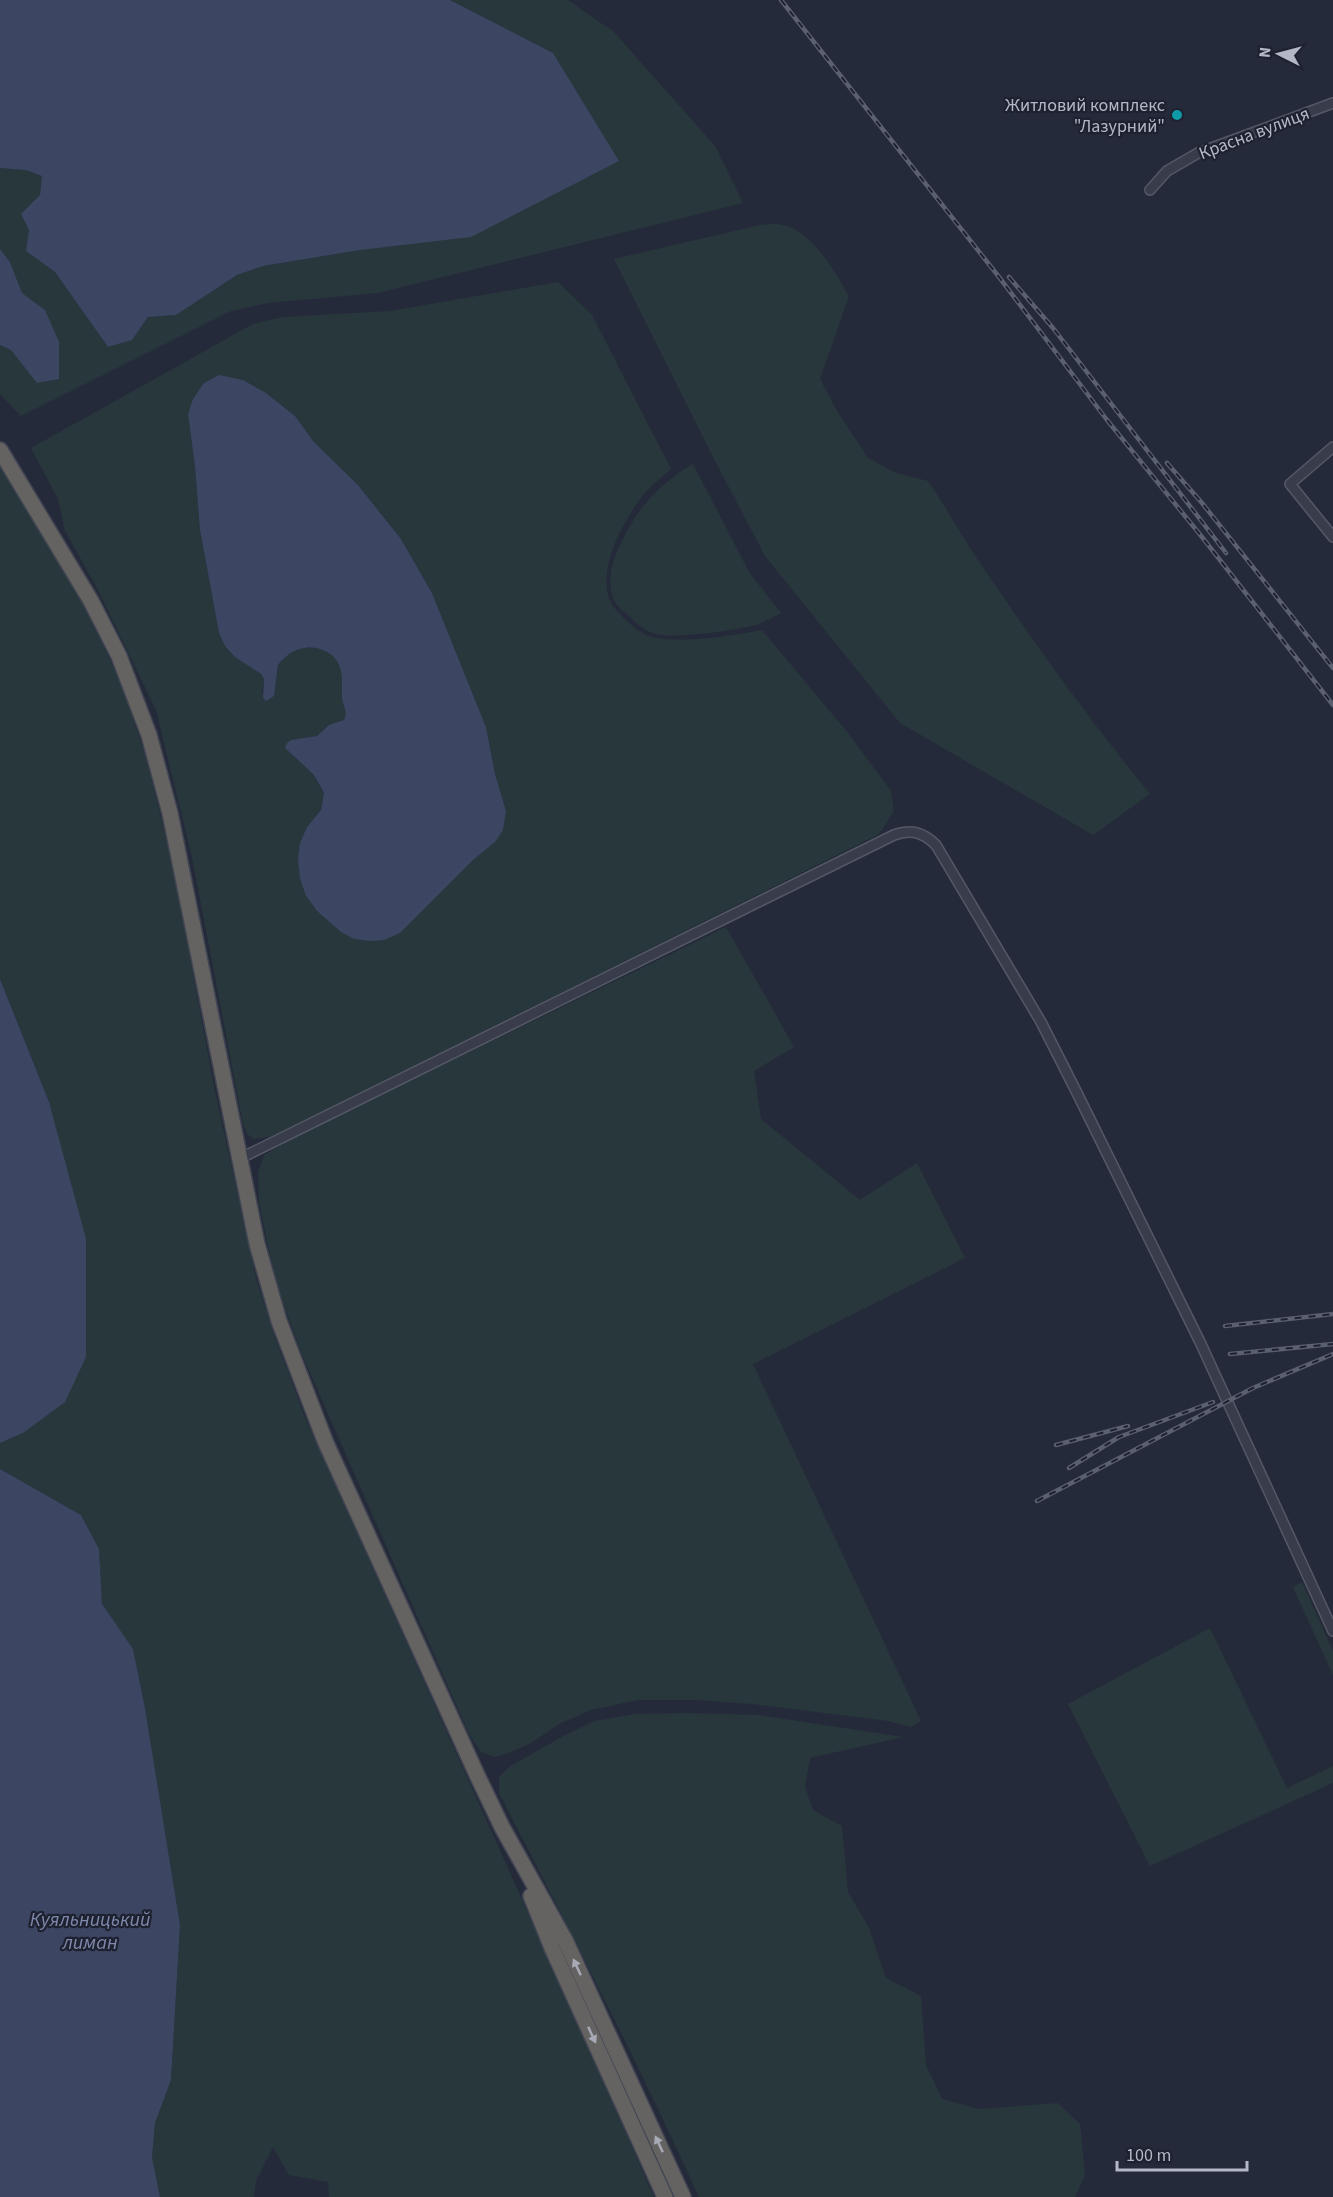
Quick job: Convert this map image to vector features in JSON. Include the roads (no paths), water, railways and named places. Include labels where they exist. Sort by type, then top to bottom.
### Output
[{"type":"highway","points":[[0,450],[91,601],[119,656],[149,735],[170,813],[257,1244],[279,1321],[310,1403],[333,1460],[502,1827],[552,1948],[665,2197]]},
{"type":"highway","points":[[502,1827],[566,1942],[683,2197]]},
{"type":"highway","points":[[640,2140],[646,2167],[658,2197]]},
{"type":"street","name":"Красна вулиця","points":[[1150,190],[1167,171],[1198,153],[1333,103]]},
{"type":"street","points":[[1333,447],[1290,484],[1333,537]]},
{"type":"street","points":[[239,1159],[894,835],[911,831],[922,833],[936,845],[1041,1022],[1200,1342],[1333,1630]]},
{"type":"water","points":[[0,0],[450,0],[553,53],[619,161],[471,237],[360,250],[263,266],[237,275],[176,315],[148,317],[132,340],[108,347],[55,272],[26,251],[29,230],[21,214],[40,195],[42,176],[26,170],[0,168]]},
{"type":"water","points":[[0,249],[10,262],[22,293],[45,310],[59,342],[59,379],[37,383],[11,350],[0,345]]},
{"type":"water","points":[[219,375],[243,380],[266,393],[295,416],[314,442],[358,485],[401,539],[432,593],[486,727],[495,774],[506,811],[503,830],[495,842],[473,860],[400,933],[384,940],[354,939],[341,932],[317,911],[306,896],[300,878],[298,859],[300,843],[307,827],[321,810],[324,793],[314,775],[285,748],[291,740],[317,736],[329,725],[344,720],[345,711],[339,665],[328,652],[317,648],[305,648],[293,652],[278,665],[274,696],[266,701],[263,698],[264,679],[261,674],[235,657],[225,646],[219,633],[200,530],[188,414],[193,399],[204,383]]},
{"type":"water","points":[[0,979],[49,1102],[86,1239],[86,1357],[65,1402],[23,1433],[0,1443]]},
{"type":"water","name":"Куяльницький лиман","points":[[0,1469],[81,1515],[99,1549],[102,1604],[133,1649],[145,1708],[180,1925],[171,2080],[155,2123],[152,2157],[160,2197],[0,2197]]},
{"type":"railway","points":[[781,0],[999,277],[1107,420],[1333,705]]},
{"type":"railway","points":[[1009,277],[1053,328],[1226,553]]},
{"type":"railway","points":[[1167,463],[1202,503],[1333,668]]},
{"type":"railway","points":[[1225,1326],[1333,1314]]},
{"type":"railway","points":[[1230,1354],[1333,1344]]},
{"type":"railway","points":[[1037,1501],[1253,1388],[1333,1354]]},
{"type":"railway","points":[[1069,1468],[1119,1437],[1213,1402]]},
{"type":"railway","points":[[1056,1445],[1128,1426]]},
{"type":"place","name":"Житловий комплекс \"Лазурний\"","points":[[1177,115]]}]
